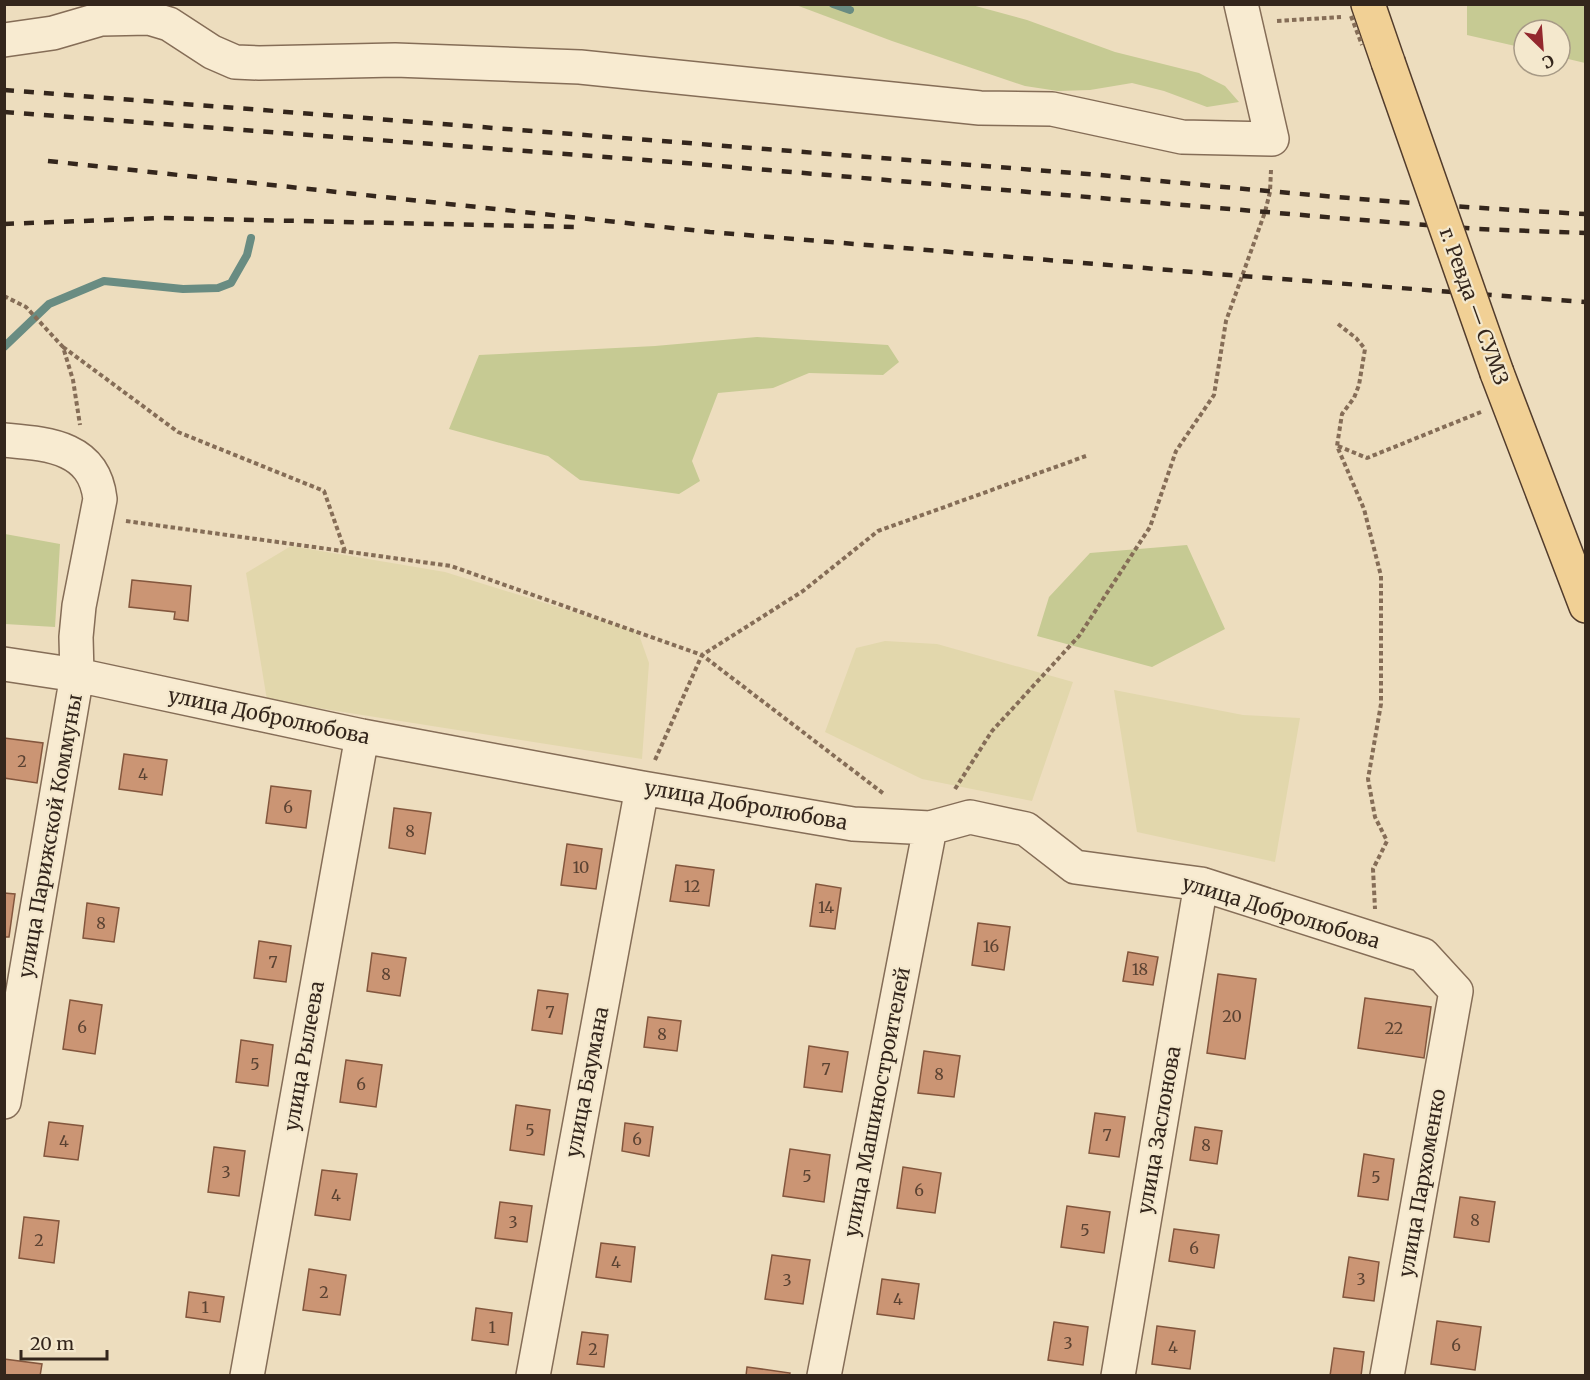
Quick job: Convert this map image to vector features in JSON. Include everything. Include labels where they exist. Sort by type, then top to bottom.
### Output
[{"type":"main road","name":"г. Ревда — СУМЗ","points":[[1360,10],[1388,62],[1497,373],[1586,606]]},
{"type":"street","points":[[4,40],[53,33],[101,19],[149,18],[169,24],[212,52],[235,62],[395,60],[580,67],[980,108],[1052,109],[1182,137],[1272,139],[1244,14]]},
{"type":"street","points":[[4,440],[59,447],[77,456],[86,464]]},
{"type":"street","name":"улица Парижской Коммуны","points":[[4,1102],[77,675],[78,606],[100,499],[98,485],[86,464]]},
{"type":"street","name":"улица Добролюбова","points":[[4,664],[77,675],[362,736],[853,824],[930,828],[970,818],[1026,829],[1075,867],[1201,884],[1423,955],[1456,991]]},
{"type":"street","name":"улица Рылеева","points":[[246,1376],[362,736]]},
{"type":"street","name":"улица Баумана","points":[[533,1376],[642,788]]},
{"type":"street","name":"улица Машиностроителей","points":[[824,1376],[930,828]]},
{"type":"street","name":"улица Заслонова","points":[[1118,1376],[1201,884]]},
{"type":"street","name":"улица Пархоменко","points":[[1387,1376],[1456,991]]},
{"type":"path","points":[[1244,14],[1360,10]]},
{"type":"path","points":[[954,789],[992,731],[1079,636],[1150,527],[1176,451],[1214,395],[1226,321],[1270,192],[1272,139]]},
{"type":"path","points":[[4,296],[26,307],[63,348],[178,432],[324,491],[345,551]]},
{"type":"path","points":[[1338,324],[1356,338],[1365,349],[1359,385],[1354,398],[1342,414],[1338,446],[1364,509],[1381,576],[1382,704],[1368,778],[1375,817],[1387,841],[1373,869],[1376,940]]},
{"type":"path","points":[[63,348],[73,380],[86,464]]},
{"type":"path","points":[[1338,446],[1367,458],[1483,411]]},
{"type":"path","points":[[642,788],[702,655],[802,591],[878,531],[1086,456]]},
{"type":"path","points":[[97,517],[451,566],[702,655],[892,800]]},
{"type":"shaded area","points":[[291,546],[445,572],[638,632],[649,663],[642,759],[267,700],[246,573]]},
{"type":"shaded area","points":[[885,641],[937,644],[1073,682],[1032,801],[922,779],[825,732],[856,648]]},
{"type":"shaded area","points":[[1114,690],[1243,715],[1300,718],[1275,862],[1137,832]]},
{"type":"green space","points":[[796,5],[972,5],[1027,20],[1115,52],[1199,73],[1225,86],[1239,102],[1207,107],[1164,91],[1132,83],[1090,90],[1058,91],[1025,86],[892,41]]},
{"type":"green space","points":[[1467,5],[1585,5],[1585,63],[1572,60],[1572,18],[1512,18],[1512,45],[1467,35]]},
{"type":"green space","points":[[757,337],[888,345],[899,362],[883,375],[809,373],[773,388],[718,393],[692,461],[700,481],[679,494],[580,480],[548,456],[449,429],[479,355],[655,346]]},
{"type":"green space","points":[[5,534],[60,544],[55,627],[5,624]]},
{"type":"green space","points":[[1187,545],[1225,629],[1152,667],[1037,636],[1049,597],[1090,553]]},
{"type":"building","points":[[132,580],[191,586],[188,621],[174,619],[175,612],[129,607]]},
{"type":"building","points":[[4,738],[43,743],[37,783],[4,778]]},
{"type":"building","points":[[124,754],[167,760],[162,795],[119,789]]},
{"type":"building","points":[[271,786],[311,791],[306,828],[266,823]]},
{"type":"building","points":[[394,808],[431,813],[425,854],[389,848]]},
{"type":"building","points":[[567,844],[602,849],[596,889],[561,885]]},
{"type":"building","points":[[676,865],[714,870],[709,906],[670,901]]},
{"type":"building","points":[[816,884],[841,888],[835,929],[810,926]]},
{"type":"building","points":[[4,893],[15,894],[9,937],[4,937]]},
{"type":"building","points":[[87,903],[119,908],[114,942],[83,938]]},
{"type":"building","points":[[978,923],[1010,927],[1004,970],[972,965]]},
{"type":"building","points":[[259,941],[291,946],[286,982],[254,978]]},
{"type":"building","points":[[1128,952],[1158,957],[1153,985],[1123,981]]},
{"type":"building","points":[[372,953],[406,958],[400,996],[367,991]]},
{"type":"building","points":[[1218,974],[1256,979],[1245,1059],[1207,1053]]},
{"type":"building","points":[[538,990],[568,994],[562,1034],[532,1030]]},
{"type":"building","points":[[1365,998],[1431,1007],[1424,1058],[1358,1048]]},
{"type":"building","points":[[70,1000],[102,1005],[95,1054],[63,1049]]},
{"type":"building","points":[[648,1017],[681,1021],[677,1051],[644,1047]]},
{"type":"building","points":[[241,1040],[273,1045],[268,1086],[236,1082]]},
{"type":"building","points":[[809,1046],[848,1052],[842,1092],[804,1087]]},
{"type":"building","points":[[924,1051],[960,1056],[954,1097],[918,1093]]},
{"type":"building","points":[[346,1060],[382,1065],[376,1107],[340,1102]]},
{"type":"building","points":[[516,1105],[550,1110],[544,1155],[510,1150]]},
{"type":"building","points":[[1095,1113],[1125,1117],[1119,1157],[1089,1153]]},
{"type":"building","points":[[49,1122],[83,1126],[78,1160],[44,1156]]},
{"type":"building","points":[[625,1123],[653,1127],[649,1156],[622,1151]]},
{"type":"building","points":[[1195,1127],[1222,1131],[1217,1164],[1190,1160]]},
{"type":"building","points":[[214,1147],[245,1151],[239,1196],[208,1192]]},
{"type":"building","points":[[790,1149],[830,1155],[824,1202],[783,1196]]},
{"type":"building","points":[[1364,1154],[1394,1159],[1388,1200],[1358,1196]]},
{"type":"building","points":[[903,1167],[941,1173],[935,1213],[897,1208]]},
{"type":"building","points":[[322,1170],[357,1174],[350,1220],[315,1215]]},
{"type":"building","points":[[1460,1197],[1495,1202],[1489,1242],[1454,1237]]},
{"type":"building","points":[[500,1202],[532,1206],[527,1242],[495,1238]]},
{"type":"building","points":[[1067,1206],[1110,1212],[1104,1253],[1061,1247]]},
{"type":"building","points":[[24,1217],[59,1221],[54,1263],[19,1258]]},
{"type":"building","points":[[1174,1229],[1219,1235],[1214,1268],[1169,1261]]},
{"type":"building","points":[[601,1243],[635,1247],[631,1282],[596,1277]]},
{"type":"building","points":[[772,1255],[810,1260],[803,1304],[765,1299]]},
{"type":"building","points":[[1349,1257],[1379,1262],[1374,1301],[1343,1297]]},
{"type":"building","points":[[309,1269],[346,1275],[340,1315],[303,1310]]},
{"type":"building","points":[[882,1279],[919,1284],[914,1319],[877,1314]]},
{"type":"building","points":[[189,1292],[224,1297],[220,1322],[186,1317]]},
{"type":"building","points":[[476,1308],[512,1313],[508,1345],[472,1340]]},
{"type":"building","points":[[1437,1321],[1481,1327],[1475,1370],[1431,1364]]},
{"type":"building","points":[[1054,1322],[1088,1327],[1083,1365],[1048,1360]]},
{"type":"building","points":[[1157,1326],[1195,1331],[1190,1369],[1152,1364]]},
{"type":"building","points":[[582,1332],[608,1335],[604,1367],[577,1364]]},
{"type":"building","points":[[1334,1348],[1364,1352],[1361,1376],[1330,1376]]},
{"type":"building","points":[[4,1359],[42,1364],[40,1376],[4,1376]]},
{"type":"building","points":[[747,1367],[790,1373],[789,1376],[746,1376]]},
{"type":"waterway","points":[[833,4],[850,10]]},
{"type":"waterway","points":[[4,347],[49,304],[104,281],[183,289],[218,288],[231,283],[247,255],[251,238]]},
{"type":"railway","points":[[4,90],[1100,175],[1403,202],[1586,214]]},
{"type":"railway","points":[[4,112],[685,163],[1479,229],[1586,233]]},
{"type":"railway","points":[[48,161],[710,232],[1586,302]]},
{"type":"railway","points":[[4,224],[161,218],[577,227]]}]
